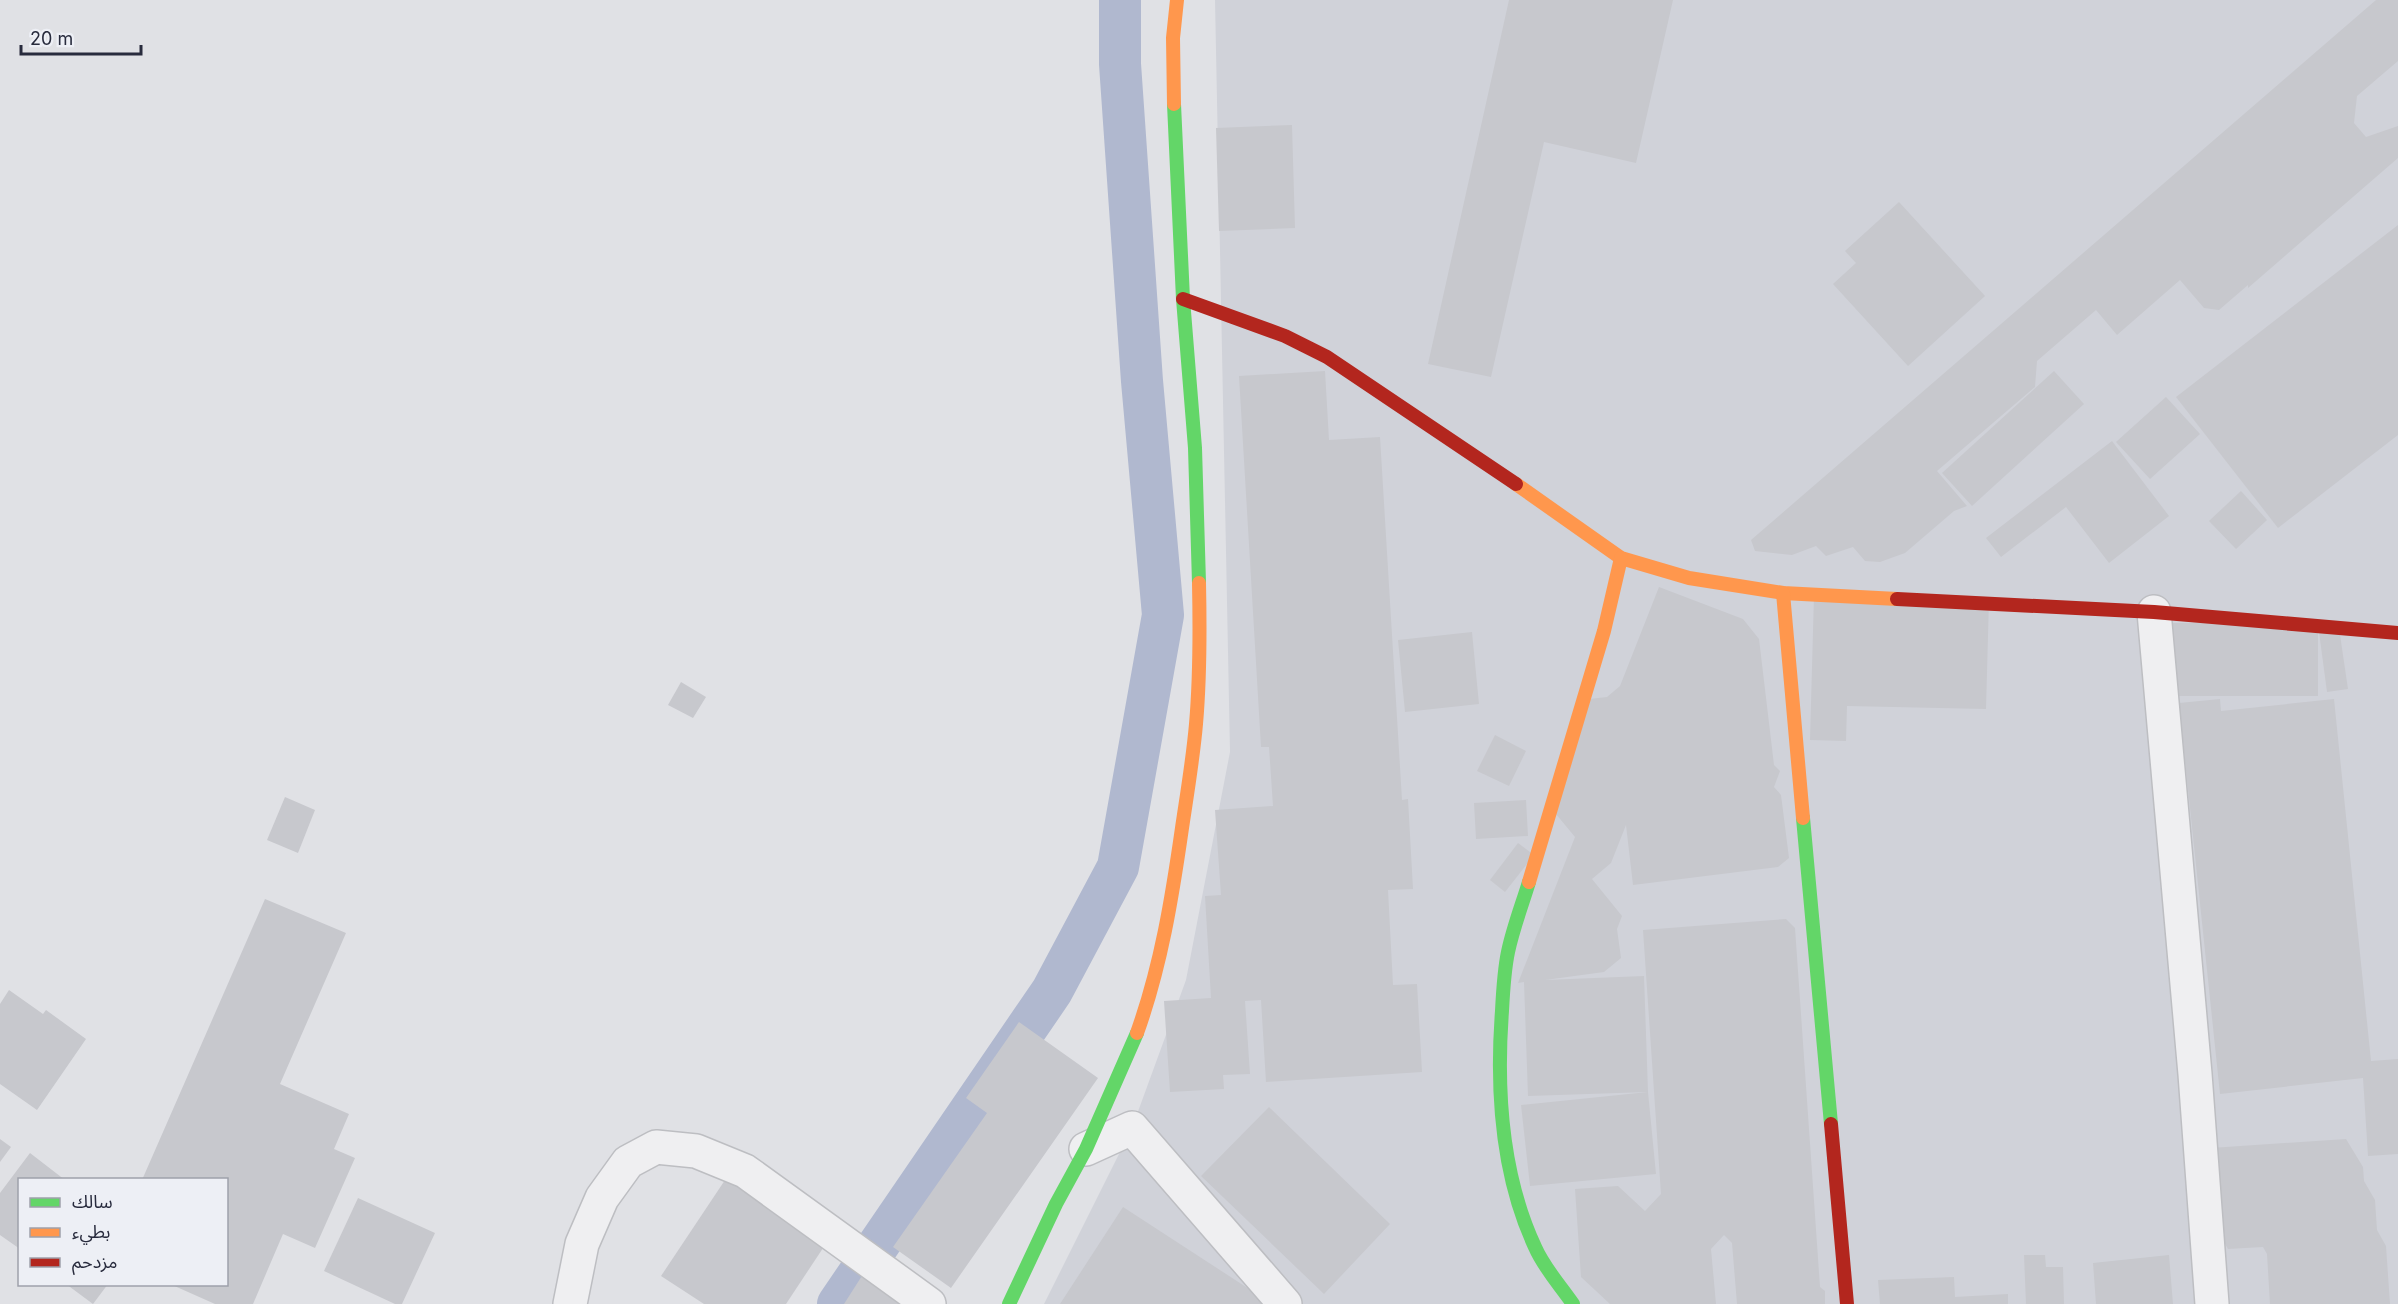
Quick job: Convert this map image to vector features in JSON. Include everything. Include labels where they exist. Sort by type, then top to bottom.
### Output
[{"type":"street","points":[[1009,1304],[1056,1204],[1086,1149],[1129,1055],[1161,953],[1171,907],[1193,755],[1200,601],[1195,448],[1183,298],[1174,86],[1173,38],[1177,0]]},
{"type":"street","points":[[1183,298],[1285,336],[1327,357],[1622,558],[1689,578],[1783,593],[2154,612],[2398,633]]},
{"type":"street","points":[[1573,1304],[1535,1249],[1514,1198],[1503,1138],[1501,1006],[1508,952],[1604,631],[1622,558]]},
{"type":"street","points":[[1783,593],[1847,1304]]},
{"type":"street","points":[[2154,612],[2194,1063],[2212,1304]]},
{"type":"street","points":[[1086,1149],[1132,1128],[1285,1304]]},
{"type":"street","points":[[570,1304],[582,1244],[602,1198],[628,1162],[656,1147],[696,1151],[745,1171],[929,1304]]},
{"type":"shaded area","points":[[1215,0],[2398,0],[2398,1304],[1044,1304],[1132,1128],[1186,980],[1230,752]]},
{"type":"building","points":[[1509,0],[1673,0],[1636,163],[1544,142],[1491,377],[1428,364]]},
{"type":"building","points":[[2376,0],[2398,0],[2398,61],[2357,96],[2354,123],[2366,137],[2398,126],[2398,158],[2248,288],[2248,285],[2219,310],[2204,308],[2180,280],[2117,335],[2096,310],[2037,361],[2035,387],[1937,471],[1967,506],[1954,511],[1905,553],[1880,562],[1865,561],[1853,547],[1826,556],[1816,546],[1792,555],[1755,551],[1751,540]]},
{"type":"building","points":[[1292,125],[1295,228],[1219,231],[1216,128]]},
{"type":"building","points":[[1899,202],[1985,296],[1908,366],[1833,284],[1856,263],[1845,251]]},
{"type":"building","points":[[2398,225],[2398,435],[2278,528],[2176,397]]},
{"type":"building","points":[[1325,371],[1329,440],[1380,437],[1402,800],[1408,799],[1413,889],[1388,890],[1393,985],[1417,984],[1422,1072],[1266,1082],[1261,1000],[1245,1001],[1250,1074],[1223,1075],[1224,1089],[1170,1092],[1164,1001],[1211,998],[1205,896],[1221,895],[1215,810],[1273,806],[1269,747],[1261,747],[1239,376]]},
{"type":"building","points":[[2054,371],[2084,404],[1972,506],[1942,473]]},
{"type":"building","points":[[2166,397],[2200,434],[2150,479],[2116,442]]},
{"type":"building","points":[[2112,441],[2169,516],[2109,563],[2066,507],[2001,557],[1986,538]]},
{"type":"building","points":[[2241,491],[2267,520],[2236,549],[2209,521]]},
{"type":"building","points":[[1659,587],[1743,619],[1759,639],[1774,765],[1780,771],[1774,787],[1781,795],[1789,858],[1778,867],[1633,885],[1626,825],[1611,863],[1592,879],[1622,916],[1617,929],[1621,958],[1604,972],[1545,980],[1644,976],[1648,1092],[1528,1096],[1524,982],[1518,983],[1575,837],[1551,808],[1589,699],[1607,697],[1620,686]]},
{"type":"building","points":[[1814,595],[1989,599],[1986,709],[1847,706],[1846,741],[1810,740]]},
{"type":"building","points":[[2166,623],[2318,623],[2318,696],[2166,696]]},
{"type":"building","points":[[2339,628],[2348,689],[2327,692],[2319,632]]},
{"type":"building","points":[[1472,632],[1479,704],[1405,712],[1398,640]]},
{"type":"building","points":[[681,682],[706,697],[693,718],[668,705]]},
{"type":"building","points":[[2220,699],[2221,711],[2334,699],[2371,1061],[2398,1059],[2398,1154],[2368,1156],[2363,1078],[2220,1094],[2179,703]]},
{"type":"building","points":[[1495,735],[1526,751],[1509,786],[1477,771]]},
{"type":"building","points":[[285,797],[315,810],[298,853],[267,840]]},
{"type":"building","points":[[1526,800],[1528,836],[1476,839],[1474,803]]},
{"type":"building","points":[[1518,843],[1534,855],[1505,892],[1490,880]]},
{"type":"building","points":[[265,899],[346,933],[280,1084],[349,1114],[334,1149],[355,1158],[315,1248],[283,1234],[253,1304],[215,1304],[174,1286],[228,1286],[228,1178],[143,1178]]},
{"type":"building","points":[[1786,919],[1795,928],[1820,1287],[1825,1291],[1825,1304],[1737,1304],[1732,1243],[1724,1235],[1711,1249],[1716,1304],[1610,1304],[1581,1277],[1575,1189],[1618,1186],[1645,1211],[1661,1194],[1643,930]]},
{"type":"building","points":[[9,990],[43,1014],[46,1010],[86,1039],[37,1110],[0,1084],[0,1004]]},
{"type":"building","points":[[1019,1022],[1098,1078],[951,1288],[893,1247],[987,1113],[966,1098]]},
{"type":"building","points":[[1648,1092],[1656,1174],[1530,1186],[1521,1105]]},
{"type":"building","points":[[1269,1107],[1390,1224],[1324,1294],[1201,1176]]},
{"type":"building","points":[[0,1139],[11,1147],[0,1162]]},
{"type":"building","points":[[2346,1139],[2363,1167],[2364,1181],[2375,1200],[2377,1230],[2386,1246],[2390,1304],[2270,1304],[2267,1254],[2263,1247],[2228,1249],[2220,1235],[2211,1148]]},
{"type":"building","points":[[30,1153],[62,1178],[18,1178],[18,1248],[0,1235],[0,1193]]},
{"type":"building","points":[[731,1171],[831,1236],[786,1304],[704,1304],[661,1276]]},
{"type":"building","points":[[358,1198],[435,1233],[402,1304],[395,1304],[324,1271]]},
{"type":"building","points":[[1123,1207],[1266,1300],[1263,1304],[1060,1304]]},
{"type":"building","points":[[2024,1255],[2045,1255],[2046,1267],[2063,1267],[2064,1304],[2026,1304]]},
{"type":"building","points":[[2169,1255],[2173,1304],[2096,1304],[2093,1263]]},
{"type":"building","points":[[874,1257],[947,1304],[844,1304]]},
{"type":"building","points":[[1954,1277],[1955,1297],[2008,1294],[2008,1304],[1880,1304],[1878,1280]]},
{"type":"building","points":[[69,1286],[106,1286],[93,1304]]},
{"type":"waterway","points":[[838,1304],[1052,991],[1118,867],[1163,615],[1142,381],[1120,64],[1120,0]]},
{"type":"traffic: fast","points":[[1174,104],[1183,299],[1195,448],[1199,583]]},
{"type":"traffic: fast","points":[[1803,818],[1831,1124]]},
{"type":"traffic: fast","points":[[1529,882],[1512,934],[1505,974],[1500,1041],[1504,1132],[1515,1191],[1535,1247],[1552,1276],[1573,1304]]},
{"type":"traffic: fast","points":[[1009,1304],[1056,1204],[1086,1149],[1137,1033]]},
{"type":"traffic: slow","points":[[1174,104],[1173,38],[1177,0]]},
{"type":"traffic: slow","points":[[1516,484],[1621,558],[1689,578],[1783,593],[1897,599]]},
{"type":"traffic: slow","points":[[1529,882],[1604,631],[1621,558]]},
{"type":"traffic: slow","points":[[1137,1033],[1153,983],[1165,932],[1192,763],[1198,689],[1199,583]]},
{"type":"traffic: slow","points":[[1783,593],[1803,818]]},
{"type":"traffic: jam","points":[[1183,299],[1285,336],[1327,357],[1516,484]]},
{"type":"traffic: jam","points":[[1897,599],[2154,612],[2398,633]]},
{"type":"traffic: jam","points":[[1831,1124],[1847,1304]]}]
